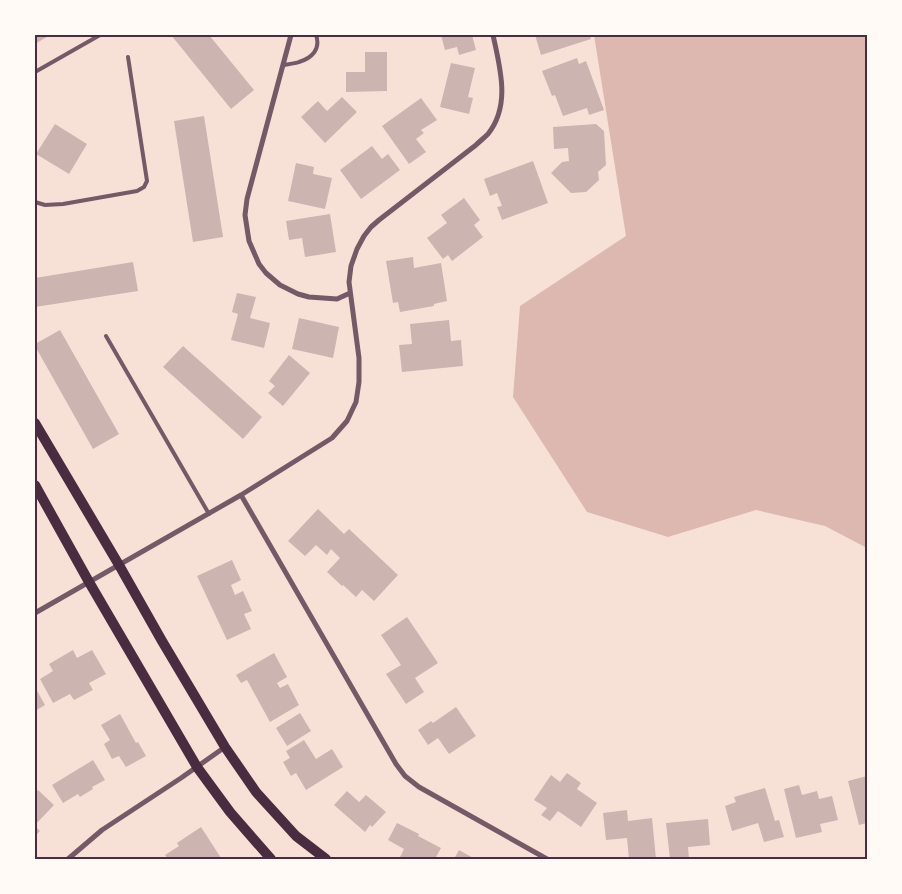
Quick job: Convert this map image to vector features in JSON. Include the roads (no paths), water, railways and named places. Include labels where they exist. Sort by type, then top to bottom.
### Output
[{"type":"main road","points":[[35,423],[225,747],[256,792],[296,836],[326,859]]},
{"type":"main road","points":[[35,485],[197,767],[230,812],[271,859]]},
{"type":"street","points":[[291,35],[247,198],[245,215],[249,241],[259,264],[280,285],[309,297],[337,299],[350,293]]},
{"type":"street","points":[[35,613],[241,495],[332,438],[347,420],[356,402],[359,382],[359,358],[349,282],[357,250],[371,227],[488,134],[501,108],[502,97],[501,71],[493,35]]},
{"type":"street","points":[[241,495],[396,764],[405,776],[419,787],[547,859]]},
{"type":"street","points":[[68,859],[102,830],[225,747]]},
{"type":"lane","points":[[35,72],[100,35]]},
{"type":"lane","points":[[283,65],[299,62],[310,56],[316,50],[318,42],[316,35]]},
{"type":"lane","points":[[35,202],[45,205],[63,204],[137,191],[144,188],[147,181],[128,57]]},
{"type":"lane","points":[[106,336],[209,514]]}]
